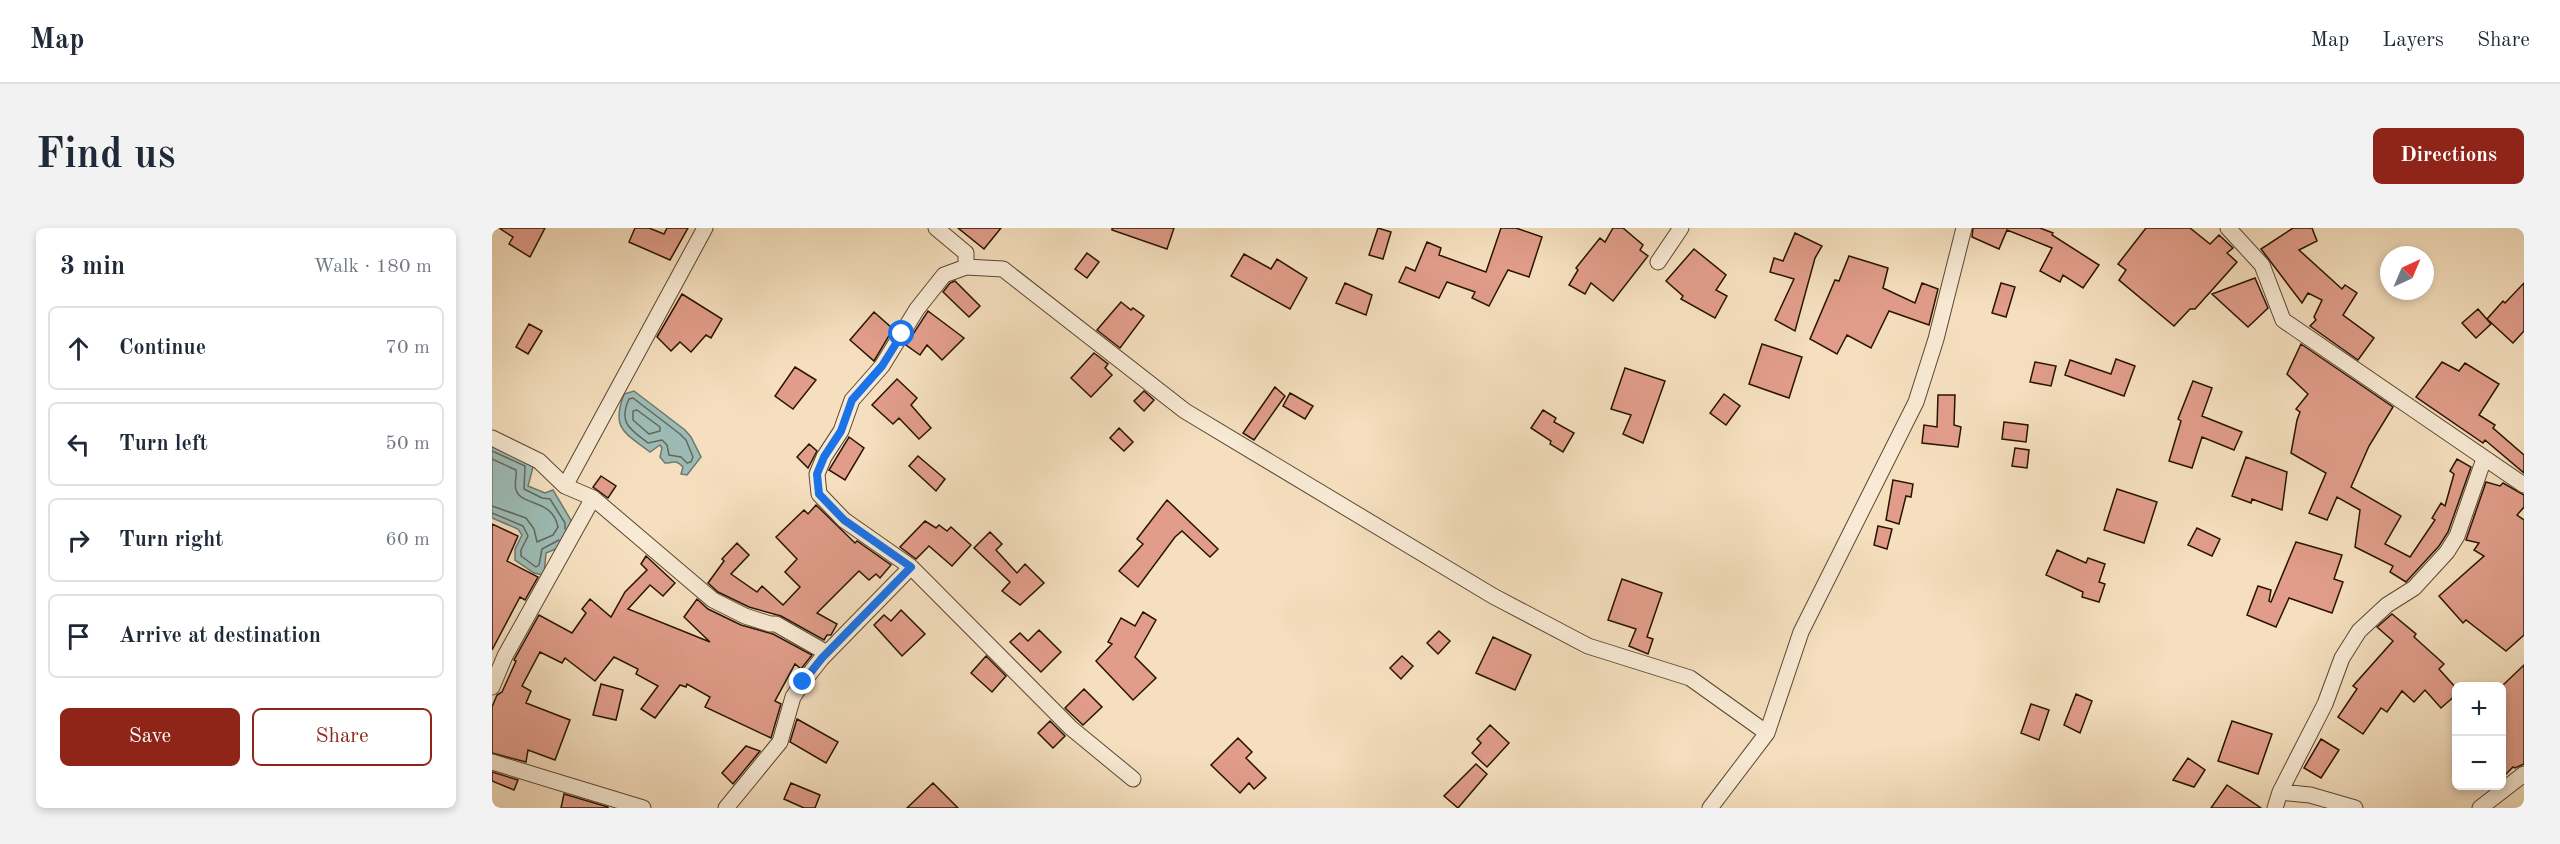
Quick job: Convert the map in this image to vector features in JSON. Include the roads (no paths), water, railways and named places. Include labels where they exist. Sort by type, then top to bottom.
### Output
[{"type":"street","points":[[565,486],[705,228]]},
{"type":"street","points":[[936,228],[966,253],[966,267]]},
{"type":"street","points":[[1658,262],[1681,228]]},
{"type":"street","points":[[1710,808],[1767,733],[1801,632],[1916,402],[1936,339],[1964,228]]},
{"type":"street","points":[[2229,228],[2262,265],[2283,320],[2524,485]]},
{"type":"street","points":[[1134,779],[1071,728],[911,567],[844,520],[819,494],[817,474],[824,457],[841,431],[852,400],[882,366],[917,309],[944,275],[966,267],[1003,269],[1185,411],[1493,596],[1588,646],[1690,678],[1767,733]]},
{"type":"street","points":[[492,438],[538,461],[565,486],[593,498],[713,600],[746,616],[776,624],[827,653]]},
{"type":"street","points":[[2274,808],[2325,704],[2342,658],[2359,631],[2387,604],[2414,588],[2447,552],[2457,536],[2484,459]]},
{"type":"street","points":[[492,687],[506,656],[593,498]]},
{"type":"street","points":[[726,808],[780,742],[793,697],[827,653],[911,567]]},
{"type":"street","points":[[492,762],[643,808]]},
{"type":"street","points":[[2480,808],[2524,774]]},
{"type":"street","points":[[2280,792],[2310,795],[2355,808]]},
{"type":"water","points":[[634,391],[691,437],[701,457],[687,475],[681,474],[683,467],[678,463],[665,463],[660,457],[662,448],[660,445],[650,452],[622,429],[620,406],[624,394]]},
{"type":"water","points":[[492,445],[530,462],[533,467],[528,486],[545,493],[553,490],[572,522],[563,546],[546,553],[544,575],[534,573],[515,560],[515,549],[522,535],[518,529],[492,518]]}]
